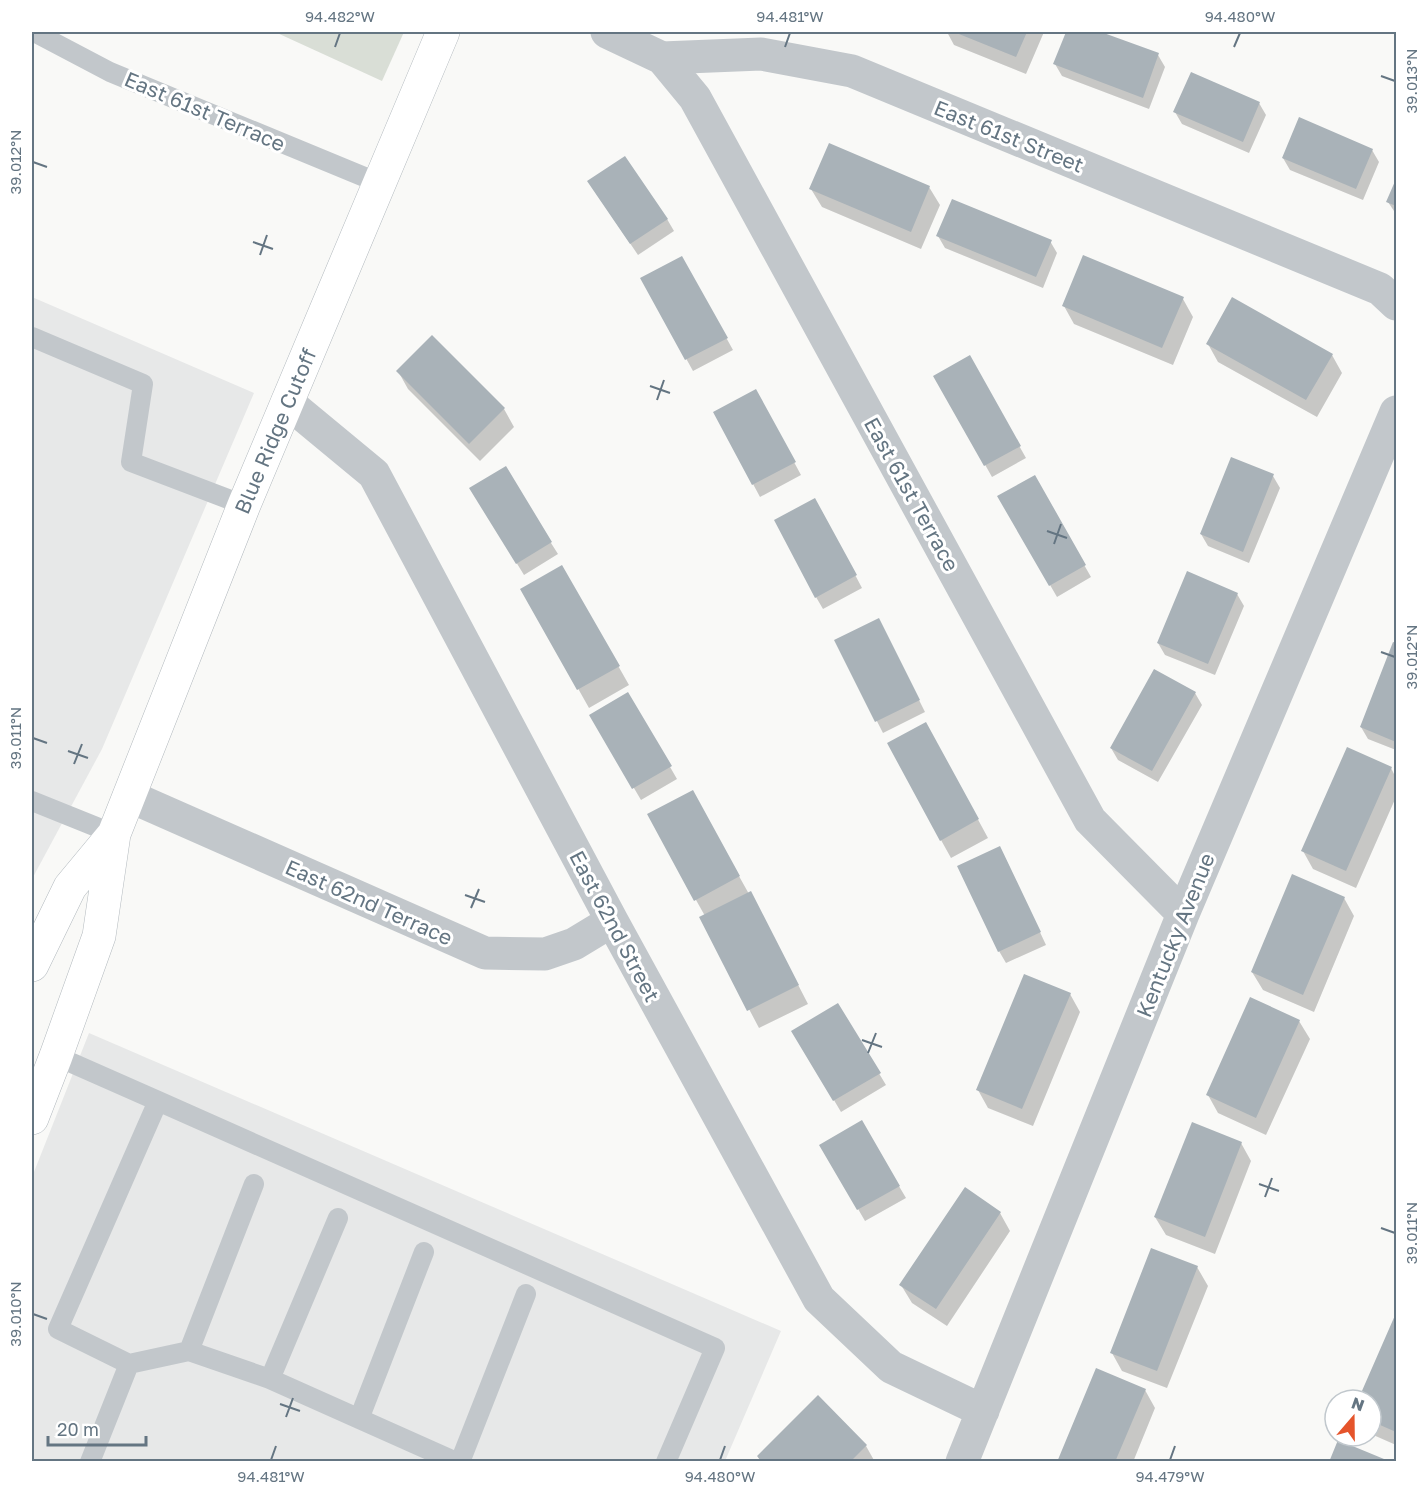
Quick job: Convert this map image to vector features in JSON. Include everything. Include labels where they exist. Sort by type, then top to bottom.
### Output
[{"type":"main road","name":"Blue Ridge Cutoff","points":[[32,1118],[99,936],[114,834],[244,505],[443,32]]},
{"type":"main road","name":"Blue Ridge Cutoff","points":[[32,965],[70,887],[114,834]]},
{"type":"street","name":"East 61st Street","points":[[607,32],[662,58],[760,54],[852,71],[1380,289],[1396,304]]},
{"type":"street","name":"East 61st Terrace","points":[[662,58],[695,98],[1090,820],[1183,914]]},
{"type":"street","name":"East 62nd Street","points":[[287,402],[374,474],[612,921],[819,1299],[891,1367],[983,1411]]},
{"type":"street","name":"Kentucky Avenue","points":[[962,1461],[1183,914],[1396,412]]},
{"type":"street","name":"East 62nd Terrace","points":[[129,796],[485,953],[545,954],[574,944],[612,921]]},
{"type":"lane","name":"East 61st Terrace","points":[[34,32],[110,72],[379,183]]},
{"type":"lane","points":[[32,337],[143,384],[130,462],[244,505]]},
{"type":"lane","points":[[32,801],[114,834]]},
{"type":"lane","points":[[56,1056],[715,1348],[666,1461]]},
{"type":"lane","points":[[158,1101],[58,1329],[129,1364],[189,1351],[270,1379],[458,1461],[526,1294]]},
{"type":"lane","points":[[189,1351],[254,1184]]},
{"type":"lane","points":[[270,1379],[338,1218]]},
{"type":"lane","points":[[358,1419],[424,1252]]},
{"type":"lane","points":[[90,1461],[129,1364]]},
{"type":"shaded area","points":[[275,32],[404,32],[382,81]]},
{"type":"shaded area","points":[[32,297],[254,393],[102,749],[32,879]]},
{"type":"shaded area","points":[[89,1033],[781,1331],[725,1461],[32,1461],[32,1177]]},
{"type":"building","points":[[954,32],[1027,32],[1016,57]]},
{"type":"building","points":[[1066,32],[1101,32],[1159,53],[1143,98],[1053,64]]},
{"type":"building","points":[[1191,72],[1260,102],[1243,142],[1173,112]]},
{"type":"building","points":[[1299,117],[1373,149],[1356,189],[1282,158]]},
{"type":"building","points":[[829,143],[930,186],[911,232],[809,189]]},
{"type":"building","points":[[625,156],[668,219],[630,244],[587,181]]},
{"type":"building","points":[[1396,179],[1396,206],[1386,202]]},
{"type":"building","points":[[952,199],[1052,240],[1036,277],[936,236]]},
{"type":"building","points":[[1083,255],[1184,297],[1162,348],[1062,306]]},
{"type":"building","points":[[682,256],[728,338],[685,360],[640,278]]},
{"type":"building","points":[[1232,297],[1333,354],[1306,400],[1206,344]]},
{"type":"building","points":[[432,335],[505,408],[469,444],[396,371]]},
{"type":"building","points":[[970,355],[1021,446],[984,466],[933,376]]},
{"type":"building","points":[[756,389],[796,462],[752,485],[713,412]]},
{"type":"building","points":[[1231,457],[1274,474],[1243,552],[1200,534]]},
{"type":"building","points":[[506,466],[552,542],[516,564],[469,488]]},
{"type":"building","points":[[1035,475],[1086,565],[1049,586],[997,496]]},
{"type":"building","points":[[815,498],[857,575],[815,598],[774,520]]},
{"type":"building","points":[[562,565],[620,666],[577,690],[520,589]]},
{"type":"building","points":[[1187,571],[1238,593],[1208,664],[1157,643]]},
{"type":"building","points":[[879,618],[920,700],[875,722],[834,640]]},
{"type":"building","points":[[1393,642],[1396,643],[1396,742],[1360,727]]},
{"type":"building","points":[[1154,669],[1196,692],[1152,771],[1110,748]]},
{"type":"building","points":[[628,692],[672,766],[632,789],[589,715]]},
{"type":"building","points":[[926,722],[979,819],[940,841],[887,743]]},
{"type":"building","points":[[1347,747],[1392,767],[1346,871],[1301,851]]},
{"type":"building","points":[[693,790],[740,876],[694,901],[647,814]]},
{"type":"building","points":[[1000,846],[1041,932],[998,952],[957,866]]},
{"type":"building","points":[[1292,874],[1345,897],[1303,995],[1251,972]]},
{"type":"building","points":[[751,891],[799,985],[747,1011],[699,917]]},
{"type":"building","points":[[1024,974],[1071,993],[1022,1109],[976,1090]]},
{"type":"building","points":[[1250,997],[1300,1020],[1256,1118],[1206,1095]]},
{"type":"building","points":[[838,1003],[881,1073],[833,1101],[791,1031]]},
{"type":"building","points":[[862,1120],[900,1186],[857,1210],[819,1145]]},
{"type":"building","points":[[1192,1122],[1242,1142],[1205,1237],[1154,1217]]},
{"type":"building","points":[[965,1187],[1001,1212],[936,1309],[899,1285]]},
{"type":"building","points":[[1151,1248],[1198,1266],[1157,1371],[1110,1353]]},
{"type":"building","points":[[1396,1313],[1396,1432],[1383,1426],[1383,1388],[1363,1388]]},
{"type":"building","points":[[1096,1368],[1146,1389],[1115,1462],[1057,1462]]},
{"type":"building","points":[[818,1395],[867,1445],[850,1462],[762,1462],[757,1456]]},
{"type":"building","points":[[1335,1448],[1357,1448],[1384,1459],[1383,1462],[1329,1462]]}]
